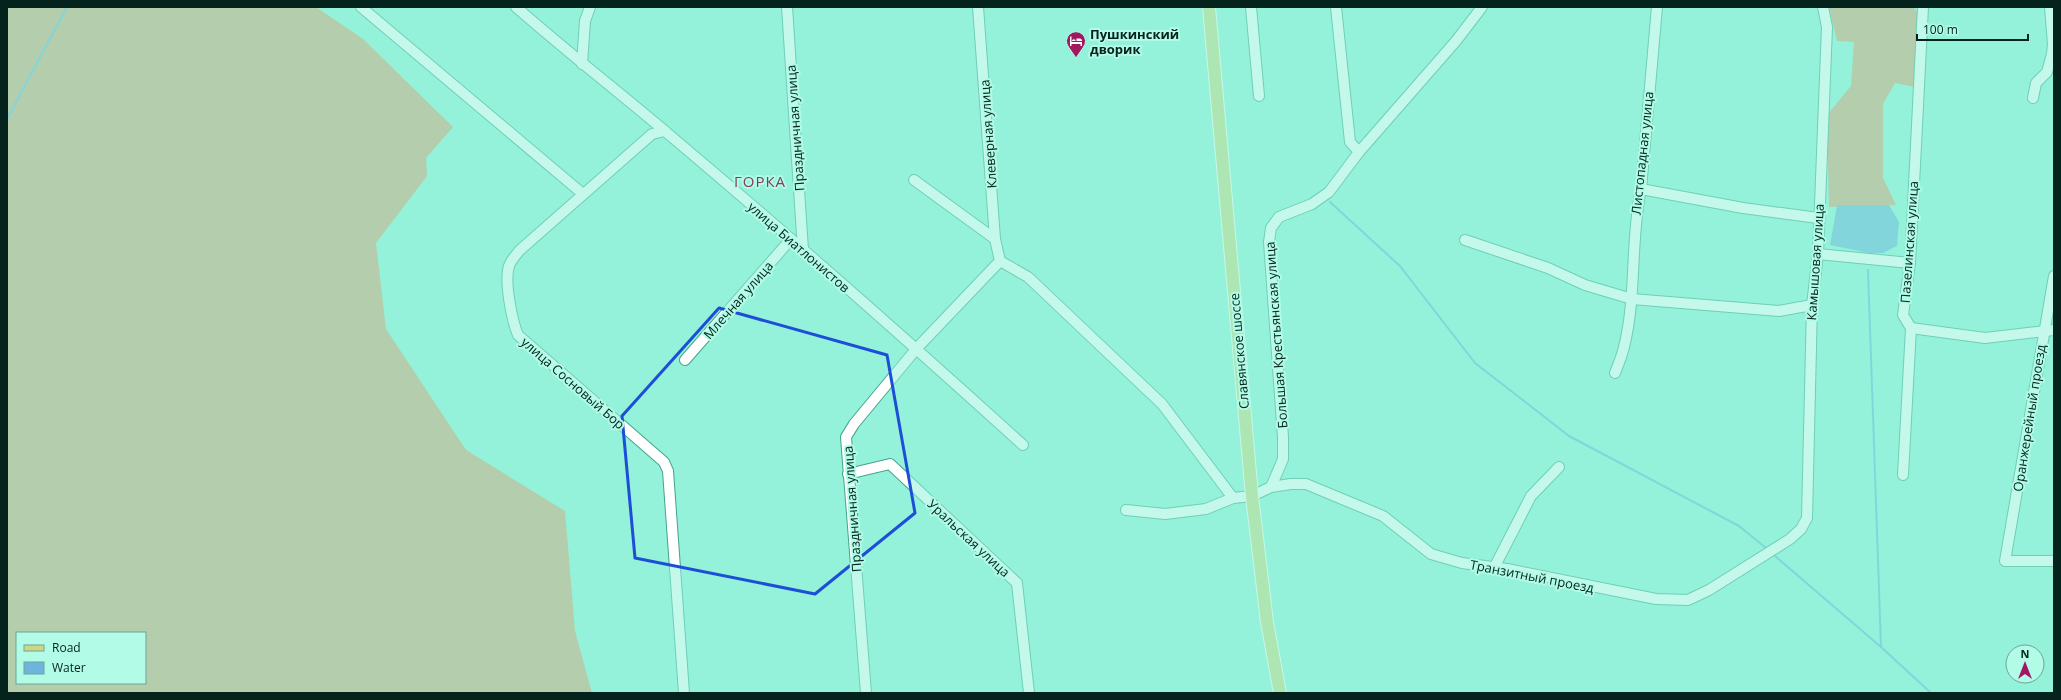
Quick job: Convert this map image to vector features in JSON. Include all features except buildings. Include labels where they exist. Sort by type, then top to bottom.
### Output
[{"type":"main road","name":"Славянское шоссе","points":[[1208,7],[1252,496],[1267,622],[1280,693]]},
{"type":"street","points":[[361,7],[583,194]]},
{"type":"street","name":"улица Биатлонистов","points":[[516,7],[582,64],[665,131],[803,250],[916,348],[1023,445]]},
{"type":"street","points":[[582,64],[585,21],[590,7]]},
{"type":"street","name":"Праздничная улица","points":[[787,7],[803,250]]},
{"type":"street","name":"Клеверная улица","points":[[978,7],[995,239],[1000,261]]},
{"type":"street","points":[[1251,7],[1259,96]]},
{"type":"street","points":[[1336,7],[1350,142],[1359,152]]},
{"type":"street","name":"Большая Крестьянская улица","points":[[1271,488],[1283,459],[1283,437],[1269,242],[1271,228],[1279,217],[1312,204],[1329,192],[1359,152],[1456,41],[1482,7]]},
{"type":"street","name":"Листопадная улица","points":[[1615,373],[1624,348],[1632,299],[1636,212],[1641,189],[1657,7]]},
{"type":"street","name":"Камышовая улица","points":[[1807,518],[1812,305],[1818,254],[1818,218],[1827,27],[1823,7]]},
{"type":"street","name":"Пазелинская улица","points":[[1903,475],[1911,328],[1903,315],[1910,263],[1923,7]]},
{"type":"street","points":[[2033,98],[2036,83],[2047,72],[2052,54],[2053,44],[2050,7]]},
{"type":"street","name":"улица Сосновый Бор","points":[[665,131],[652,134],[520,250],[510,264],[508,271],[512,319],[518,335],[664,462],[668,471],[684,693]]},
{"type":"street","points":[[914,180],[995,239]]},
{"type":"street","points":[[1641,189],[1743,208],[1818,218]]},
{"type":"street","name":"Млечная улица","points":[[685,360],[791,240]]},
{"type":"street","points":[[1465,240],[1548,268],[1585,285],[1632,299],[1778,311],[1812,305]]},
{"type":"street","points":[[1818,254],[1910,263]]},
{"type":"street","points":[[1000,261],[1028,278],[1162,404],[1233,498]]},
{"type":"street","name":"Праздничная улица","points":[[866,693],[846,437],[854,424],[916,348],[1000,261]]},
{"type":"street","name":"Оранжерейный проезд","points":[[2054,276],[2043,331],[2005,561],[2054,561]]},
{"type":"street","points":[[1911,328],[1985,338],[2054,330]]},
{"type":"street","name":"Уральская улица","points":[[848,474],[890,464],[1017,583],[1029,693]]},
{"type":"street","points":[[1494,568],[1531,496],[1559,467]]},
{"type":"street","name":"Транзитный проезд","points":[[1126,510],[1165,514],[1206,509],[1233,498],[1252,496],[1271,488],[1306,484],[1383,516],[1431,554],[1462,563],[1656,599],[1688,600],[1709,590],[1790,539],[1801,529],[1807,518]]},
{"type":"highlighted area","points":[[719,308],[887,355],[915,513],[815,594],[635,558],[622,416]]},
{"type":"shaded area","points":[[7,7],[316,7],[363,39],[453,127],[426,158],[427,176],[376,243],[386,329],[466,450],[565,511],[575,631],[592,693],[7,693]]},
{"type":"shaded area","points":[[1829,7],[1913,7],[1918,13],[1915,87],[1895,83],[1883,104],[1883,178],[1896,205],[1829,207],[1827,115],[1851,86],[1854,42],[1837,41]]},
{"type":"water","points":[[1837,205],[1889,205],[1899,222],[1897,246],[1883,253],[1869,253],[1830,245]]},
{"type":"waterway","points":[[7,119],[67,7]]},
{"type":"waterway","points":[[1330,202],[1400,266],[1475,363],[1569,436],[1739,526],[1766,548]]},
{"type":"waterway","points":[[1868,270],[1881,647]]},
{"type":"waterway","points":[[1775,556],[1881,647],[1931,693]]},
{"type":"place","name":"Пушкинский дворик","points":[[1076,58]]},
{"type":"district","name":"ГОРКА","points":[[760,182]]}]
